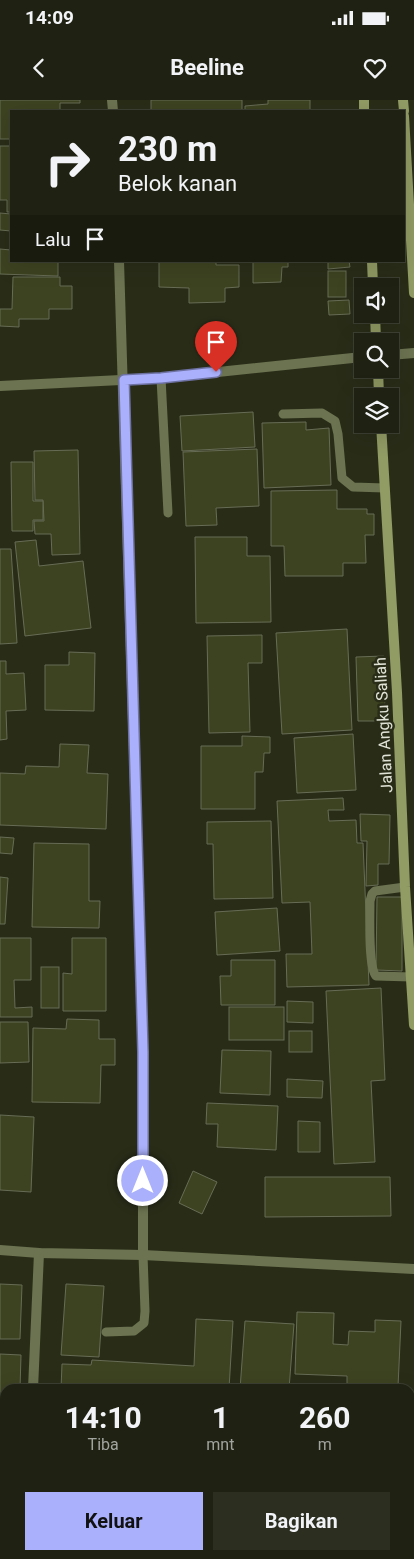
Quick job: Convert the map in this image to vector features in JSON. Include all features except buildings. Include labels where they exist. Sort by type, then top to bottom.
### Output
[{"type":"main road","points":[[405,123],[410,160],[414,292]]},
{"type":"main road","points":[[372,262],[373,278]]},
{"type":"main road","name":"Jalan Angku Saliah","points":[[382,433],[414,1025]]},
{"type":"street","points":[[119,262],[143,1052],[142,1255]]},
{"type":"street","points":[[399,354],[414,353]]},
{"type":"street","points":[[0,386],[161,378],[354,358]]},
{"type":"street","points":[[0,1250],[39,1253],[142,1255],[414,1269]]},
{"type":"street","points":[[33,1384],[39,1253]]},
{"type":"lane","points":[[161,378],[168,513]]},
{"type":"lane","points":[[282,414],[322,413],[335,421],[342,478],[353,487],[385,488]]},
{"type":"lane","points":[[405,887],[375,891],[372,894],[370,901],[371,955],[373,972],[376,976],[412,977]]},
{"type":"lane","points":[[106,1332],[134,1331],[144,1323],[142,1255]]},
{"type":"route","points":[[143,1181],[143,1052],[124,380],[216,372]]}]
